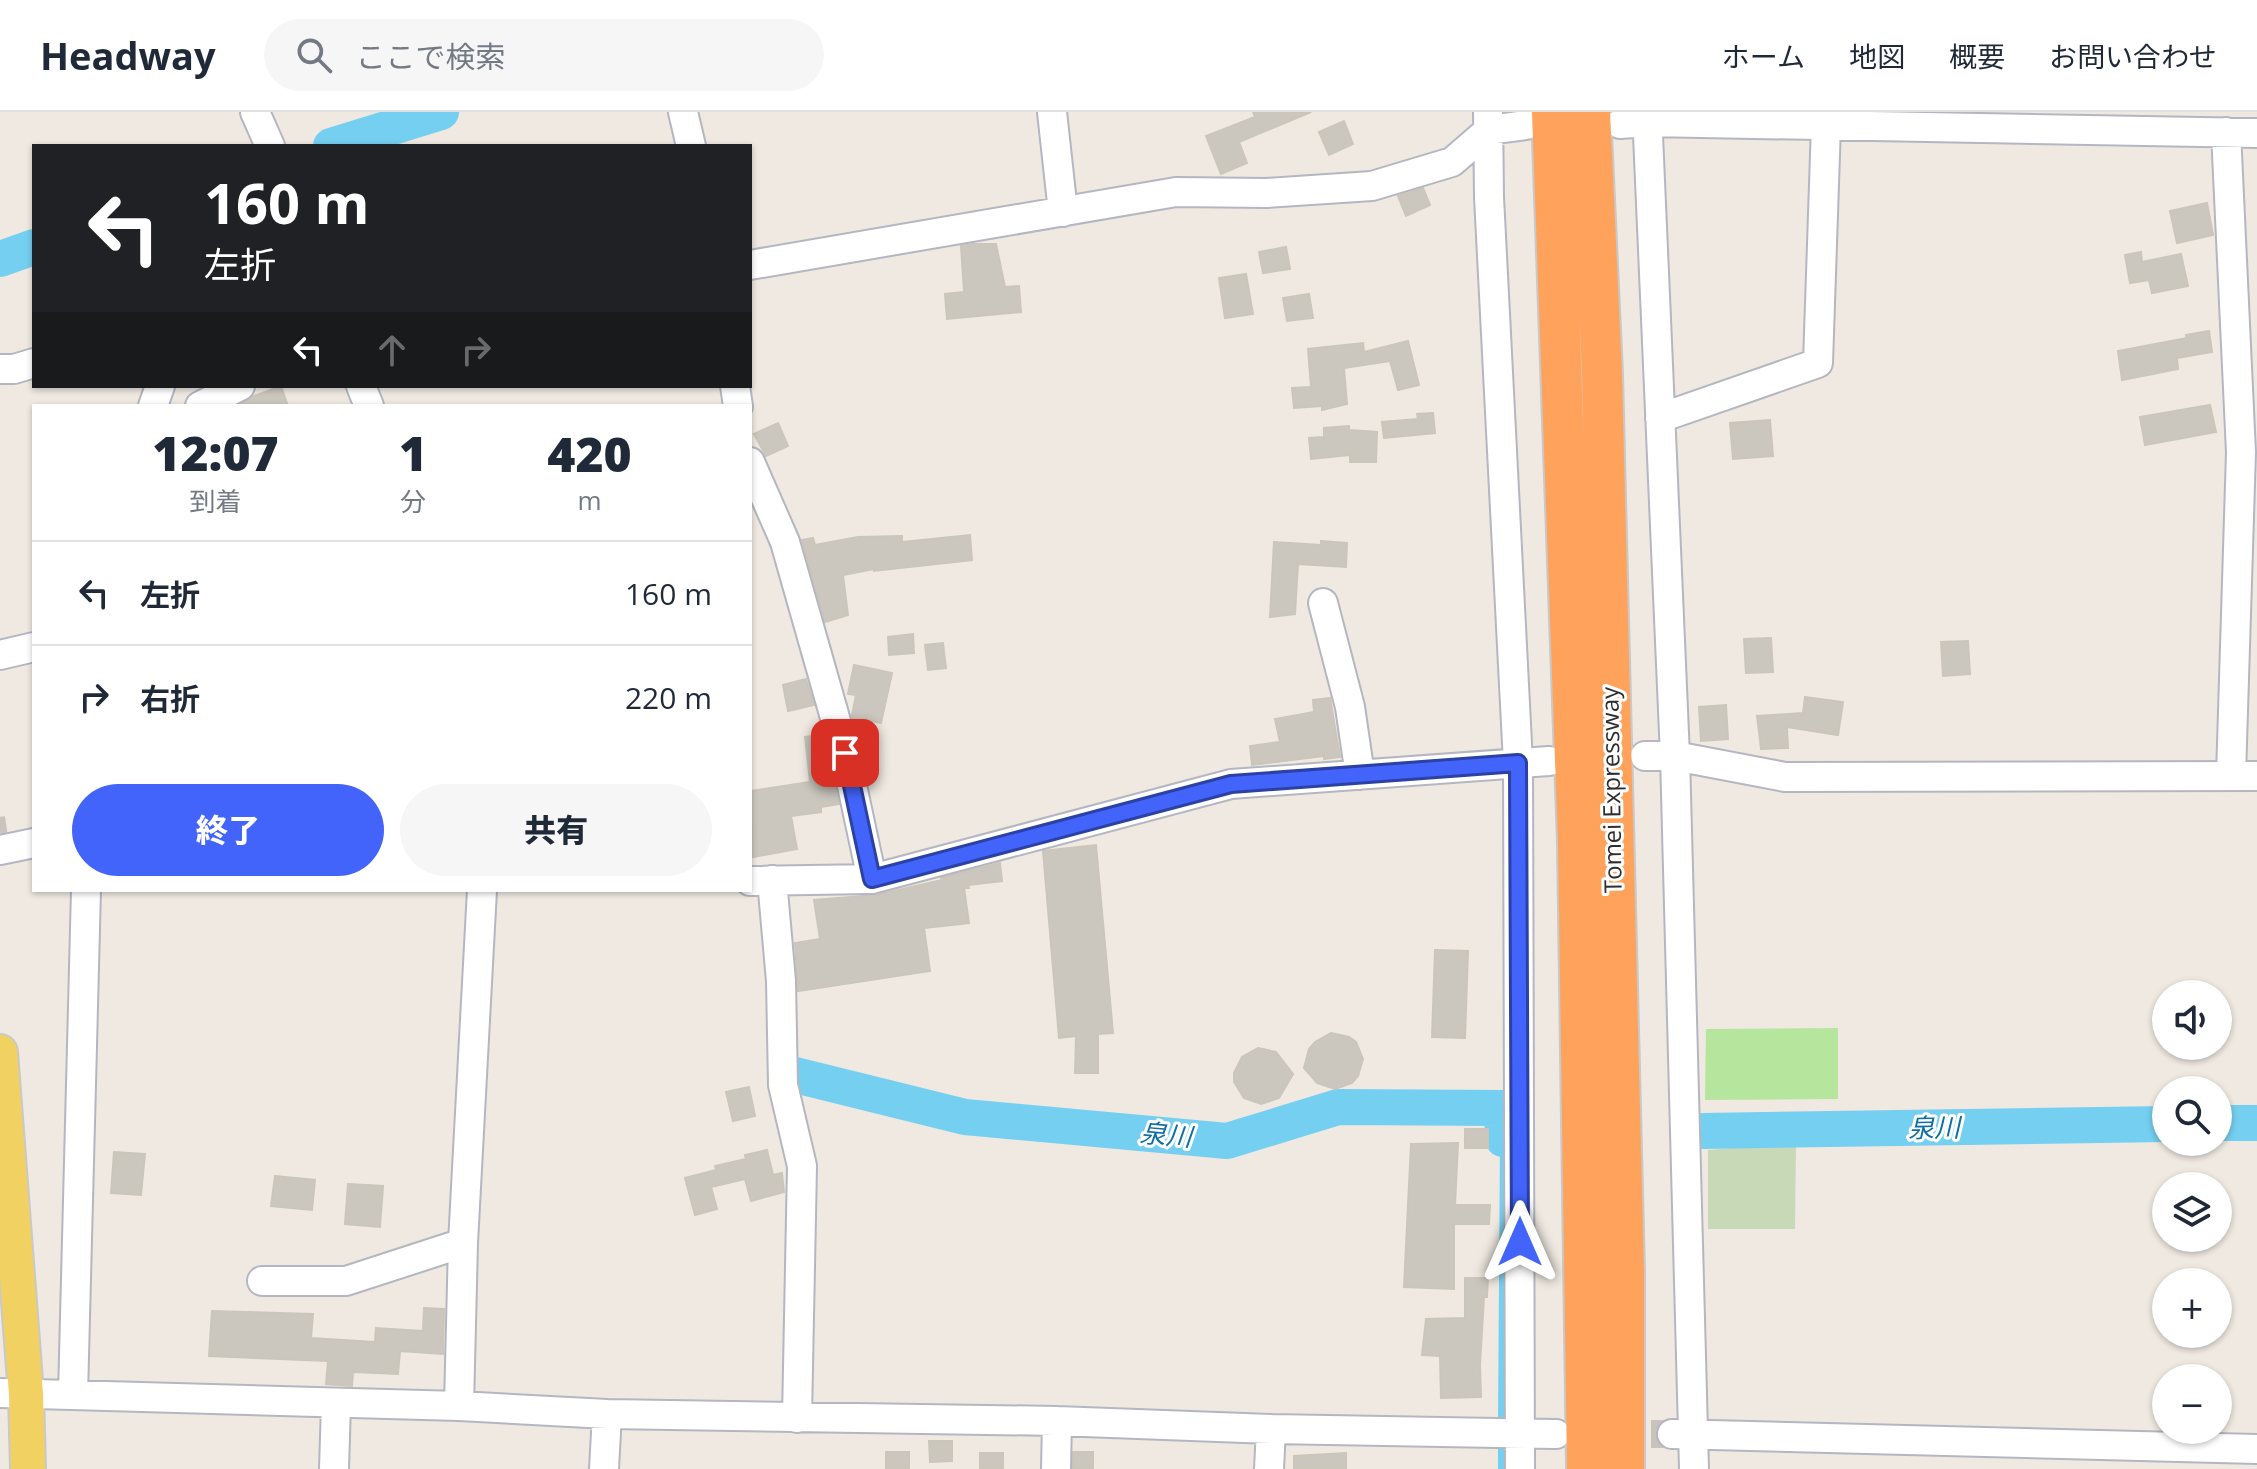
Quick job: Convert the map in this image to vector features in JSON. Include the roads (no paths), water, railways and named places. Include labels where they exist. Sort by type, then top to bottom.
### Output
[{"type":"highway","name":"Tomei Expressway","points":[[1624,1469],[1624,1273],[1602,374],[1626,117]]},
{"type":"highway","name":"Tomei Expressway","points":[[1539,118],[1578,843],[1587,1469]]},
{"type":"main road","points":[[0,1052],[13,1394],[28,1469]]},
{"type":"street","points":[[255,112],[268,142]]},
{"type":"street","points":[[683,112],[691,144]]},
{"type":"street","points":[[1052,112],[1063,212]]},
{"type":"street","points":[[1694,1469],[1683,1434],[1675,756],[1660,418],[1626,117],[1826,125],[2257,133]]},
{"type":"street","points":[[752,265],[1176,192],[1266,193],[1372,186],[1452,162],[1488,121],[1539,118]]},
{"type":"street","points":[[1488,121],[1489,197],[1518,763],[1509,1434],[1520,1469]]},
{"type":"street","points":[[1660,418],[1818,363],[1826,125]]},
{"type":"street","points":[[1645,756],[1675,756],[1785,777],[2244,776],[2241,452],[2226,132]]},
{"type":"street","points":[[0,369],[32,364]]},
{"type":"street","points":[[204,404],[236,388]]},
{"type":"street","points":[[752,467],[785,542],[845,753],[872,879]]},
{"type":"street","points":[[1323,603],[1350,707],[1360,775]]},
{"type":"street","points":[[0,655],[32,647]]},
{"type":"street","points":[[797,1418],[802,1166],[783,1085],[781,981],[761,880],[872,879],[1231,784],[1549,761]]},
{"type":"street","points":[[73,1395],[86,892]]},
{"type":"street","points":[[459,1406],[463,1243],[482,892]]},
{"type":"street","points":[[262,1281],[346,1281],[463,1243]]},
{"type":"street","points":[[13,1394],[459,1406],[607,1414],[1057,1421],[1271,1429],[1556,1434]]},
{"type":"street","points":[[334,1469],[336,1404]]},
{"type":"street","points":[[604,1469],[607,1414]]},
{"type":"street","points":[[1056,1469],[1057,1421]]},
{"type":"street","points":[[1269,1469],[1271,1429]]},
{"type":"street","points":[[1683,1434],[2165,1458],[2257,1449]]},
{"type":"waterway","points":[[337,144],[441,112]]},
{"type":"waterway","points":[[0,259],[32,248]]},
{"type":"waterway","name":"泉川","points":[[791,1074],[965,1117],[1227,1141],[1338,1107],[1502,1108],[1503,1139],[1511,1139]]},
{"type":"waterway","name":"泉川","points":[[2232,1123],[2257,1123]]},
{"type":"waterway","name":"泉川","points":[[1703,1131],[2152,1124]]},
{"type":"waterway","points":[[1501,1425],[1503,1139]]},
{"type":"waterway","points":[[1501,1441],[1501,1469]]},
{"type":"tunnel","points":[[0,831],[7,830]]},
{"type":"tunnel","points":[[1609,1434],[1672,1434]]}]
